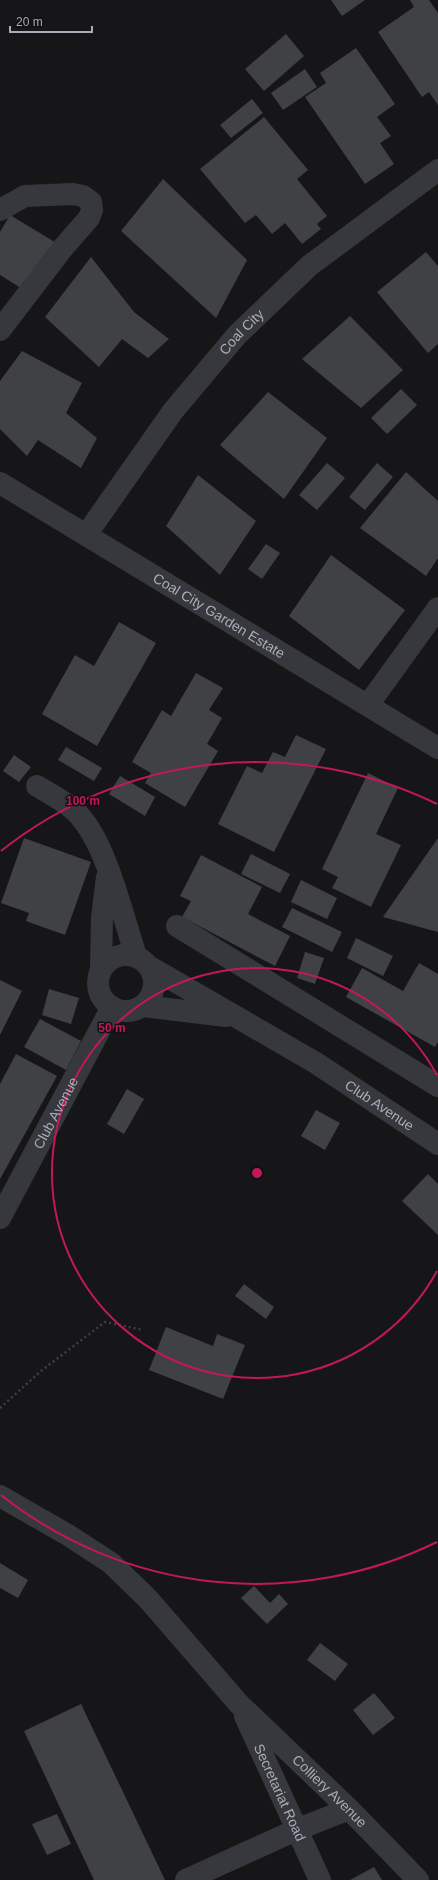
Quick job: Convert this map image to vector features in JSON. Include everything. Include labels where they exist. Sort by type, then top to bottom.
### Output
[{"type":"street","name":"Coal City","points":[[86,535],[173,411],[237,335],[309,266],[438,170]]},
{"type":"street","points":[[0,210],[25,196],[73,194],[83,196],[91,202],[92,210],[89,218],[62,249],[0,330]]},
{"type":"street","name":"Coal City Garden Estate","points":[[0,483],[438,748]]},
{"type":"street","points":[[368,705],[438,608]]},
{"type":"street","points":[[37,786],[66,804],[77,813],[98,845],[143,962],[154,976],[153,992],[149,1000],[143,1006]]},
{"type":"street","points":[[108,872],[102,917],[101,968],[98,978],[98,990],[103,1000],[112,1007]]},
{"type":"street","points":[[177,926],[438,1086]]},
{"type":"street","points":[[101,968],[111,958],[123,954],[143,962]]},
{"type":"street","name":"Club Avenue","points":[[143,962],[316,1063],[438,1144]]},
{"type":"street","name":"Club Avenue","points":[[0,1218],[112,1007],[128,1011],[143,1006],[237,1018]]},
{"type":"street","points":[[0,1496],[68,1535],[111,1563],[148,1599],[239,1704]]},
{"type":"street","name":"Colliery Avenue","points":[[239,1704],[349,1809],[418,1880]]},
{"type":"street","name":"Secretariat Road","points":[[239,1704],[320,1880]]},
{"type":"street","points":[[186,1880],[296,1830],[349,1809]]},
{"type":"path","points":[[0,1408],[41,1371],[105,1322],[143,1330]]},
{"type":"building","points":[[331,0],[365,0],[342,16]]},
{"type":"building","points":[[410,0],[429,0],[438,13],[438,105],[429,92],[422,97],[378,32],[414,7]]},
{"type":"building","points":[[286,34],[304,56],[264,91],[245,69]]},
{"type":"building","points":[[356,48],[395,104],[377,117],[391,136],[380,143],[394,164],[365,184],[305,97],[326,83],[320,73]]},
{"type":"building","points":[[305,69],[317,87],[283,110],[271,93]]},
{"type":"building","points":[[252,99],[263,113],[231,138],[220,125]]},
{"type":"building","points":[[264,117],[308,170],[297,179],[327,216],[317,224],[321,229],[302,244],[285,223],[272,234],[256,215],[245,223],[200,169]]},
{"type":"building","points":[[163,179],[247,260],[216,318],[121,231]]},
{"type":"building","points":[[10,215],[63,247],[34,296],[0,275],[0,232]]},
{"type":"building","points":[[426,252],[438,266],[438,344],[428,353],[377,292]]},
{"type":"building","points":[[91,257],[134,312],[169,339],[148,358],[122,339],[99,367],[45,317]]},
{"type":"building","points":[[350,316],[403,370],[361,408],[302,359]]},
{"type":"building","points":[[22,351],[82,383],[66,413],[97,438],[81,468],[38,440],[27,456],[0,429],[0,381]]},
{"type":"building","points":[[401,389],[417,405],[387,434],[371,418]]},
{"type":"building","points":[[268,392],[327,438],[284,499],[220,445]]},
{"type":"building","points":[[327,463],[345,478],[317,510],[299,495]]},
{"type":"building","points":[[377,463],[393,477],[365,510],[349,497]]},
{"type":"building","points":[[406,472],[438,501],[438,558],[426,576],[360,528]]},
{"type":"building","points":[[198,475],[256,521],[220,575],[166,526]]},
{"type":"building","points":[[266,544],[280,553],[262,579],[248,569]]},
{"type":"building","points":[[331,555],[405,610],[359,670],[289,616]]},
{"type":"building","points":[[119,622],[156,643],[97,746],[42,714],[75,655],[94,666]]},
{"type":"building","points":[[196,673],[223,688],[209,710],[222,718],[207,744],[218,751],[185,807],[145,783],[151,773],[132,762],[162,710],[171,716]]},
{"type":"building","points":[[296,735],[326,749],[274,852],[218,824],[247,766],[262,773],[273,752],[285,757]]},
{"type":"building","points":[[66,747],[102,768],[94,781],[58,760]]},
{"type":"building","points":[[14,755],[31,767],[19,782],[3,771]]},
{"type":"building","points":[[368,773],[398,788],[376,834],[401,845],[371,907],[332,888],[338,877],[322,869]]},
{"type":"building","points":[[120,776],[155,797],[145,816],[109,794]]},
{"type":"building","points":[[24,838],[91,862],[65,935],[26,921],[29,913],[1,903]]},
{"type":"building","points":[[438,838],[438,932],[383,917]]},
{"type":"building","points":[[251,854],[290,874],[280,893],[241,874]]},
{"type":"building","points":[[201,855],[262,887],[248,914],[290,936],[275,966],[182,917],[191,901],[180,896]]},
{"type":"building","points":[[301,880],[337,898],[327,919],[291,902]]},
{"type":"building","points":[[292,908],[342,932],[332,952],[282,927]]},
{"type":"building","points":[[356,938],[393,956],[383,976],[347,958]]},
{"type":"building","points":[[305,952],[324,958],[315,984],[297,978]]},
{"type":"building","points":[[419,963],[438,974],[438,1042],[435,1047],[346,997],[362,968],[403,991]]},
{"type":"building","points":[[0,980],[22,991],[0,1035]]},
{"type":"building","points":[[49,989],[79,998],[71,1024],[42,1015]]},
{"type":"building","points":[[40,1019],[81,1041],[66,1070],[24,1047]]},
{"type":"building","points":[[16,1054],[57,1076],[0,1179],[0,1084]]},
{"type":"building","points":[[127,1089],[144,1099],[124,1134],[107,1124]]},
{"type":"building","points":[[316,1110],[340,1123],[325,1150],[301,1136]]},
{"type":"building","points":[[428,1174],[438,1184],[438,1235],[402,1201]]},
{"type":"building","points":[[244,1284],[274,1307],[266,1319],[235,1296]]},
{"type":"building","points":[[166,1327],[213,1346],[217,1334],[245,1345],[223,1399],[149,1370]]},
{"type":"building","points":[[0,1563],[28,1580],[18,1598],[0,1588]]},
{"type":"building","points":[[254,1586],[270,1603],[279,1594],[288,1604],[267,1624],[241,1598]]},
{"type":"building","points":[[320,1643],[348,1664],[335,1681],[307,1660]]},
{"type":"building","points":[[374,1693],[395,1718],[373,1735],[353,1710]]},
{"type":"building","points":[[81,1704],[165,1880],[94,1880],[24,1731]]},
{"type":"building","points":[[57,1814],[71,1844],[47,1855],[32,1824]]},
{"type":"building","points":[[374,1867],[382,1880],[350,1880]]}]
